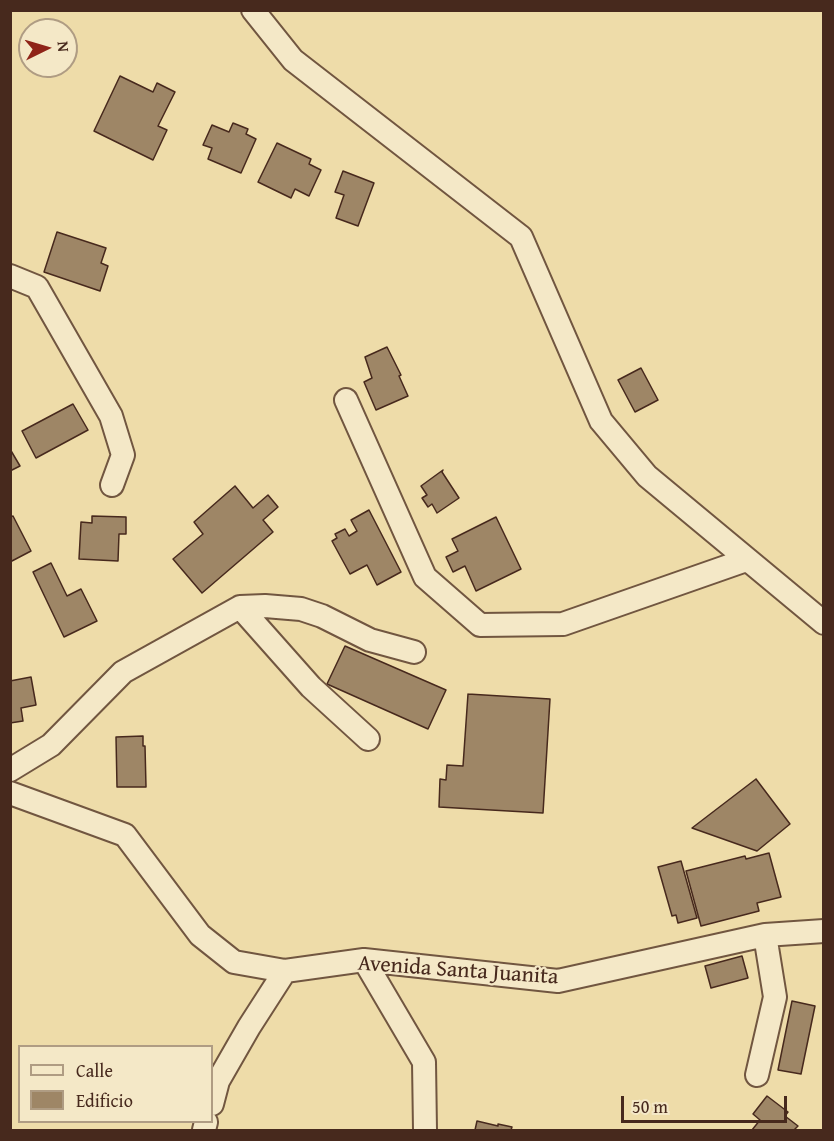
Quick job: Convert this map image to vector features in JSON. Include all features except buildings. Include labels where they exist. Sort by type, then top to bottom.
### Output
[{"type":"street","points":[[253,10],[293,60],[521,237],[601,421],[647,476],[824,623]]},
{"type":"street","points":[[10,276],[37,287],[111,416],[123,455],[112,485]]},
{"type":"street","points":[[346,400],[425,577],[480,625],[563,624],[746,560]]},
{"type":"street","points":[[10,770],[51,745],[123,672],[240,608],[265,606],[301,609],[322,616],[370,640],[414,652]]},
{"type":"street","points":[[240,608],[311,687],[368,739]]},
{"type":"street","name":"Avenida Santa Juanita","points":[[10,793],[125,835],[200,935],[234,962],[285,971],[364,960],[558,981],[765,934],[824,931]]},
{"type":"street","points":[[757,1075],[775,998],[765,934]]},
{"type":"street","points":[[364,960],[424,1062],[425,1131]]},
{"type":"street","points":[[213,1100],[218,1081],[285,971]]}]
